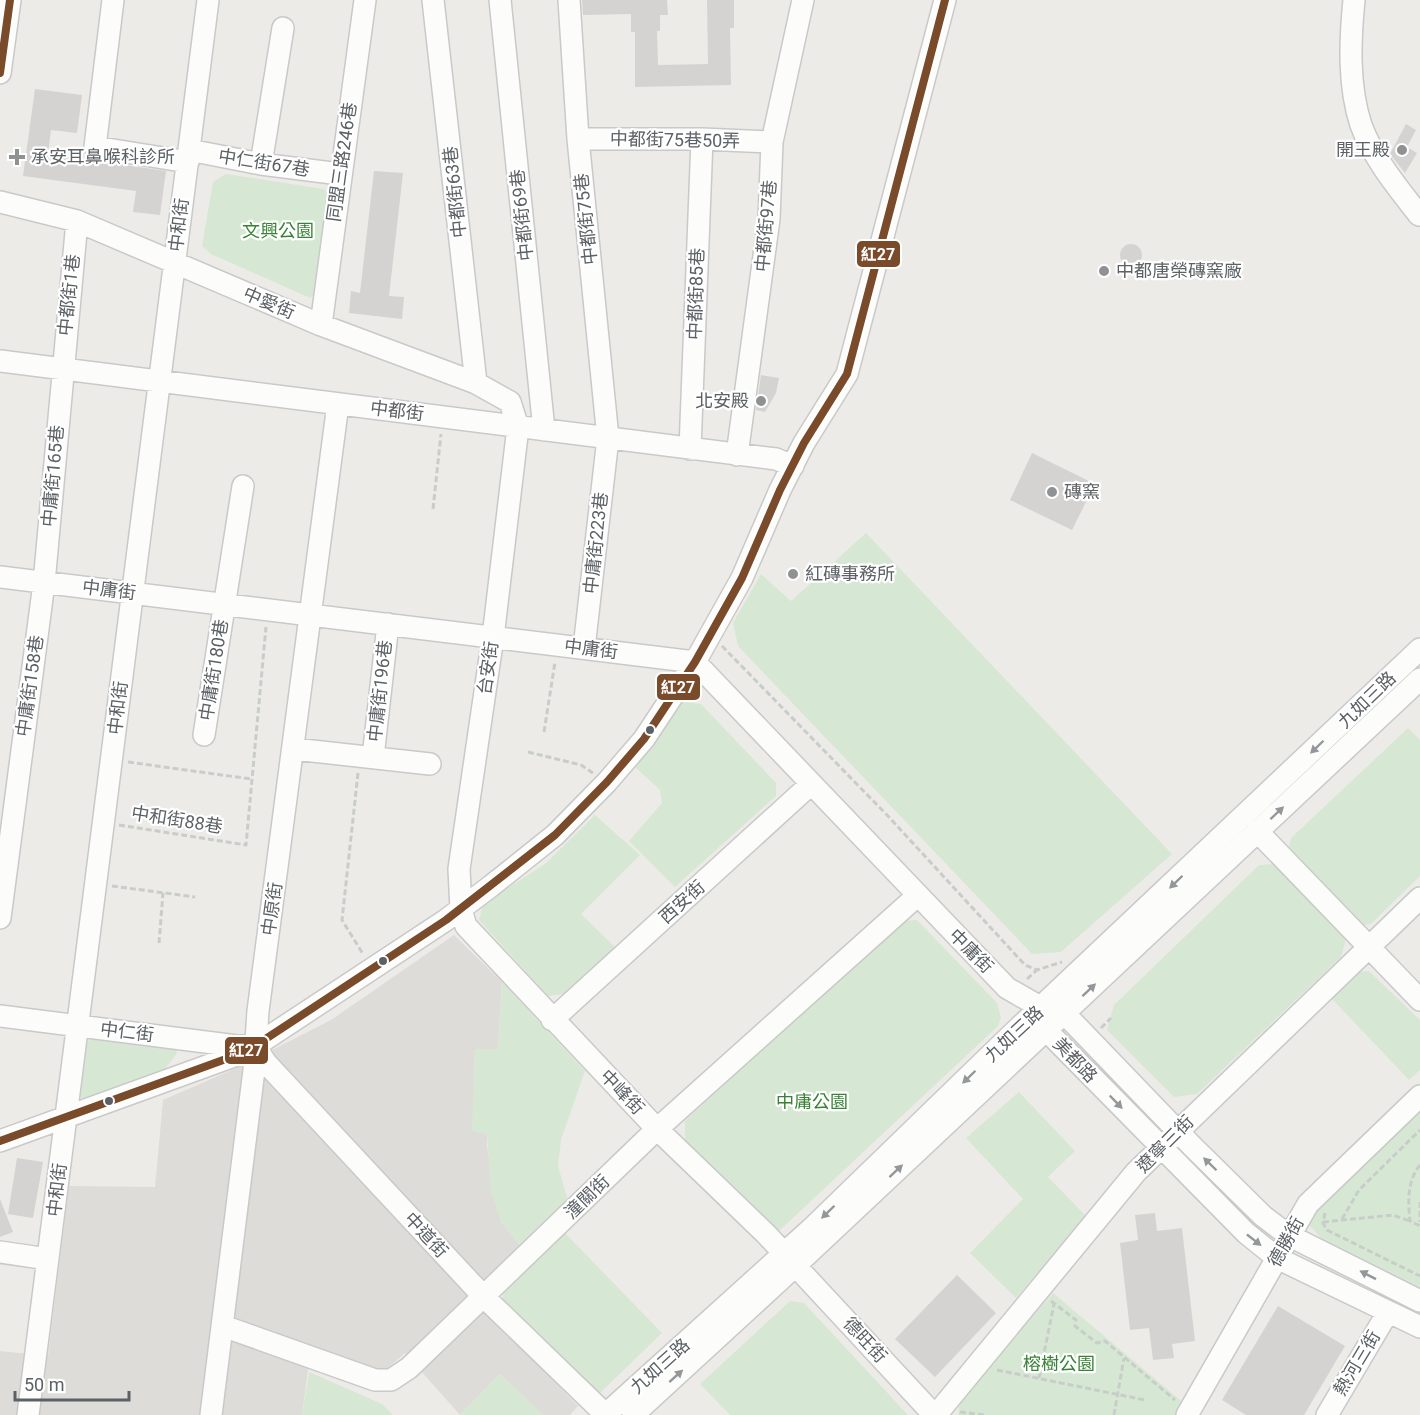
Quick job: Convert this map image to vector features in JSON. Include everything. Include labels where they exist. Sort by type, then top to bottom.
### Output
[{"type":"street","points":[[0,73],[10,0]]},
{"type":"street","name":"中仁街67巷","points":[[113,0],[95,147],[340,174]]},
{"type":"street","name":"中和街","points":[[28,1415],[208,0]]},
{"type":"street","name":"同盟三路246巷","points":[[321,325],[365,0]]},
{"type":"street","name":"中都街63巷","points":[[433,0],[476,384]]},
{"type":"street","name":"中都街69巷","points":[[500,0],[544,430]]},
{"type":"street","name":"中都街75巷","points":[[569,0],[578,139],[608,438]]},
{"type":"street","name":"中都街97巷","points":[[737,454],[769,219],[772,142],[803,0]]},
{"type":"street","points":[[0,1141],[237,1055],[255,1046],[461,909],[555,835],[607,782],[644,739],[694,662],[742,578],[793,466],[847,374],[945,0]]},
{"type":"street","points":[[1354,0],[1351,30],[1355,99],[1362,126],[1391,180],[1419,214]]},
{"type":"street","points":[[261,164],[283,28]]},
{"type":"street","name":"中都街75巷50弄","points":[[578,139],[702,139],[772,142]]},
{"type":"street","name":"中都街85巷","points":[[690,449],[702,139]]},
{"type":"street","name":"中愛街","points":[[0,202],[77,221],[321,325],[476,384],[510,402],[518,427]]},
{"type":"street","name":"中都街1巷","points":[[62,369],[77,221]]},
{"type":"street","name":"中都街","points":[[0,361],[776,459],[793,466]]},
{"type":"street","name":"中庸街165巷","points":[[44,582],[62,369]]},
{"type":"street","name":"中原街","points":[[211,1415],[224,1326],[255,1046],[338,404]]},
{"type":"street","name":"台安街","points":[[461,909],[459,869],[493,637],[518,427]]},
{"type":"street","name":"中庸街223巷","points":[[584,648],[608,438]]},
{"type":"street","name":"中庸街180巷","points":[[204,735],[243,486]]},
{"type":"street","name":"中庸街","points":[[0,577],[694,662],[1007,988],[1042,1008]]},
{"type":"street","name":"中庸街158巷","points":[[0,918],[44,582]]},
{"type":"street","name":"中庸街196巷","points":[[367,757],[388,624]]},
{"type":"street","name":"九如三路","points":[[633,1415],[1042,1008],[1420,649]]},
{"type":"street","name":"九如三路","points":[[606,1415],[789,1259],[1046,1030],[1420,679]]},
{"type":"street","points":[[294,750],[430,764]]},
{"type":"street","name":"西安街","points":[[552,1020],[811,784]]},
{"type":"street","points":[[1257,831],[1420,1000]]},
{"type":"street","name":"潼關街","points":[[224,1326],[375,1380],[391,1380],[409,1368],[657,1129],[917,896]]},
{"type":"street","name":"遼寧三街","points":[[941,1414],[1114,1199],[1160,1149],[1420,898]]},
{"type":"street","name":"中峰街","points":[[461,909],[471,934],[657,1129],[789,1259]]},
{"type":"street","name":"美都路","points":[[1420,1301],[1288,1235],[1263,1216],[1064,1013],[1042,1008],[1046,1030],[1160,1149],[1246,1233],[1277,1258],[1420,1327]]},
{"type":"street","name":"中仁街","points":[[0,1016],[255,1046]]},
{"type":"street","name":"中道街","points":[[255,1046],[266,1063],[484,1297],[606,1415]]},
{"type":"street","name":"德勝街","points":[[1185,1411],[1308,1204],[1420,1095]]},
{"type":"street","points":[[0,1252],[48,1259]]},
{"type":"street","name":"德旺街","points":[[789,1259],[941,1414]]},
{"type":"street","name":"熱河三街","points":[[1326,1415],[1388,1312]]},
{"type":"path","points":[[433,509],[443,417]]},
{"type":"path","points":[[111,759],[251,779],[268,610]]},
{"type":"path","points":[[707,640],[720,644],[742,666],[887,815],[1025,965],[1037,970],[1064,961]]},
{"type":"path","points":[[544,732],[558,645]]},
{"type":"path","points":[[528,752],[581,765],[607,782]]},
{"type":"path","points":[[367,757],[342,920],[373,969]]},
{"type":"path","name":"中和街88巷","points":[[104,823],[246,845],[251,779]]},
{"type":"path","points":[[96,884],[195,897]]},
{"type":"path","points":[[159,943],[163,893]]},
{"type":"path","points":[[1342,1219],[1359,1190],[1420,1130]]},
{"type":"path","points":[[1410,1221],[1410,1185],[1420,1165]]},
{"type":"path","points":[[1323,1222],[1393,1215],[1420,1224],[1420,1202]]},
{"type":"path","points":[[1325,1212],[1323,1222],[1327,1230],[1420,1276]]},
{"type":"path","points":[[1047,1298],[1076,1320],[1075,1326],[1089,1338],[1097,1343],[1105,1341],[1185,1411]]},
{"type":"path","points":[[1039,1378],[1054,1303]]},
{"type":"path","points":[[1114,1415],[1124,1357]]},
{"type":"path","points":[[988,1368],[1145,1400]]},
{"type":"path","points":[[941,1414],[985,1415]]},
{"type":"shaded area","points":[[454,935],[502,982],[498,1049],[475,1049],[473,1131],[487,1134],[487,1146],[501,1222],[520,1245],[469,1295],[578,1406],[570,1415],[543,1415],[500,1374],[460,1415],[405,1353],[382,1373],[311,1347],[302,1415],[0,1415],[0,1351],[48,1356],[69,1186],[155,1187],[163,1100],[241,1066],[331,1020]]},
{"type":"green space","name":"文興公園","points":[[226,174],[324,189],[331,198],[319,291],[310,298],[211,254],[202,246],[213,182]]},
{"type":"green space","points":[[866,533],[1172,854],[1061,952],[1032,954],[738,646],[733,623],[761,574],[791,601]]},
{"type":"green space","points":[[683,702],[701,704],[776,783],[776,796],[675,887],[629,841],[662,803],[660,790],[635,767]]},
{"type":"green space","points":[[1408,728],[1420,740],[1420,876],[1371,924],[1356,926],[1288,852],[1291,838]]},
{"type":"green space","points":[[595,815],[640,855],[581,914],[617,949],[565,994],[548,996],[479,920],[483,904],[545,864]]},
{"type":"green space","points":[[1274,864],[1346,939],[1341,957],[1197,1094],[1174,1097],[1107,1030],[1114,1005],[1259,865]]},
{"type":"green space","name":"中庸公園","points":[[917,920],[997,1003],[1001,1018],[998,1026],[779,1231],[685,1140],[685,1121],[902,921]]},
{"type":"green space","points":[[1369,971],[1420,1020],[1420,1070],[1409,1080],[1331,998],[1358,972]]},
{"type":"green space","points":[[502,982],[585,1071],[561,1140],[558,1166],[568,1201],[520,1245],[501,1222],[491,1192],[487,1134],[472,1131],[475,1049],[498,1049]]},
{"type":"green space","points":[[92,1039],[175,1047],[177,1053],[165,1069],[85,1100],[79,1096],[83,1044]]},
{"type":"green space","points":[[1019,1092],[1075,1151],[1048,1177],[1086,1216],[1016,1298],[970,1253],[1023,1199],[966,1138]]},
{"type":"green space","points":[[1420,1099],[1420,1287],[1324,1241],[1309,1225],[1320,1201]]},
{"type":"green space","points":[[565,1233],[662,1333],[601,1392],[589,1391],[501,1304],[505,1287]]},
{"type":"green space","name":"榕樹公園","points":[[1053,1293],[1186,1405],[1180,1415],[958,1415],[960,1402]]},
{"type":"green space","points":[[790,1301],[804,1303],[908,1415],[730,1415],[700,1384]]},
{"type":"green space","points":[[309,1372],[382,1404],[393,1415],[302,1415]]},
{"type":"green space","points":[[500,1374],[543,1415],[460,1415]]},
{"type":"building","points":[[582,0],[667,0],[668,15],[660,15],[660,31],[657,31],[658,65],[708,64],[707,0],[734,0],[734,28],[730,28],[731,85],[635,87],[635,32],[631,32],[631,14],[583,15]]},
{"type":"building","points":[[35,89],[82,95],[77,133],[51,130],[48,154],[166,171],[160,215],[133,212],[136,191],[23,176]]},
{"type":"building","name":"開王殿","points":[[1406,124],[1416,130],[1407,147],[1417,153],[1405,173],[1390,154]]},
{"type":"building","points":[[374,171],[403,173],[389,296],[404,297],[402,319],[349,313],[351,291],[360,293]]},
{"type":"building","points":[[1131,244],[1139,247],[1142,255],[1139,263],[1131,266],[1123,263],[1120,255],[1123,247]]},
{"type":"building","name":"北安殿","points":[[761,375],[779,378],[776,393],[765,412],[756,410]]},
{"type":"building","name":"磚窯","points":[[1032,453],[1095,484],[1072,530],[1010,500]]},
{"type":"building","points":[[17,1158],[43,1162],[33,1218],[8,1214]]},
{"type":"building","points":[[0,1199],[13,1232],[0,1237]]},
{"type":"building","points":[[1155,1213],[1157,1231],[1182,1228],[1195,1341],[1172,1344],[1174,1358],[1153,1360],[1149,1328],[1130,1330],[1120,1243],[1138,1240],[1135,1215]]},
{"type":"building","points":[[957,1275],[996,1313],[935,1377],[895,1339]]},
{"type":"building","points":[[1278,1306],[1345,1346],[1304,1415],[1246,1415],[1222,1400]]},
{"type":"transit line","name":"紅27","points":[[0,73],[10,0]]},
{"type":"transit line","name":"紅27","points":[[0,1141],[237,1055],[255,1046],[446,920],[555,835],[607,782],[644,739],[695,662],[742,578],[780,490],[804,443],[847,374],[945,0]]},
{"type":"place","name":"開王殿","points":[[1402,150]]},
{"type":"place","name":"承安耳鼻喉科診所","points":[[17,157]]},
{"type":"place","name":"中都唐榮磚窯廠","points":[[1104,271]]},
{"type":"place","name":"北安殿","points":[[761,401]]},
{"type":"place","name":"磚窯","points":[[1052,492]]},
{"type":"place","name":"紅磚事務所","points":[[793,574]]}]
